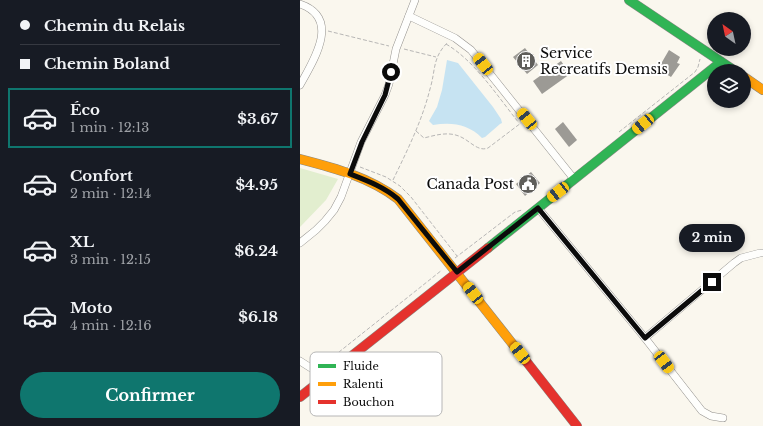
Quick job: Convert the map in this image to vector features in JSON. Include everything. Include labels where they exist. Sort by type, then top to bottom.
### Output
[{"type":"street","points":[[300,243],[316,230],[334,210],[341,197],[362,142],[385,95],[389,84],[396,48],[415,0]]},
{"type":"street","points":[[629,0],[724,64]]},
{"type":"street","points":[[300,4],[309,7],[315,12],[321,23],[322,30],[315,58],[300,85]]},
{"type":"street","points":[[409,16],[452,37],[464,45],[478,58],[574,179]]},
{"type":"street","points":[[351,352],[457,272],[721,62]]},
{"type":"street","points":[[751,82],[763,90]]},
{"type":"street","points":[[300,159],[350,174],[379,185],[390,192],[408,210],[577,426]]},
{"type":"street","points":[[538,208],[645,338],[702,411],[711,416],[723,418]]},
{"type":"street","points":[[645,338],[734,263],[742,258],[763,253]]},
{"type":"street","points":[[300,361],[310,368]]},
{"type":"street","points":[[300,397],[310,387]]},
{"type":"path","points":[[322,30],[436,57]]},
{"type":"path","points":[[392,181],[416,131],[430,89],[436,57],[452,37]]},
{"type":"path","points":[[446,44],[458,51],[472,64],[520,124]]},
{"type":"path","points":[[617,134],[695,72],[698,67],[699,58],[701,57]]},
{"type":"path","points":[[416,131],[424,138],[442,134],[460,136],[484,150],[527,119]]},
{"type":"path","points":[[339,352],[515,212],[522,210],[525,207]]},
{"type":"green space","points":[[300,168],[338,179],[326,200],[300,227]]},
{"type":"water","points":[[447,60],[458,63],[501,119],[502,123],[485,137],[482,138],[477,133],[459,125],[433,125],[429,121],[437,107],[442,90]]},
{"type":"building","name":"Service Recreatifs Demsis","points":[[525,48],[538,65],[527,74],[513,57]]},
{"type":"building","points":[[669,50],[680,57],[677,63],[680,64],[671,77],[658,69]]},
{"type":"building","points":[[561,61],[570,74],[542,94],[533,81]]},
{"type":"building","points":[[563,122],[577,140],[569,147],[555,129]]},
{"type":"building","name":"Canada Post","points":[[531,172],[540,183],[525,196],[516,184]]},
{"type":"traffic: fast","points":[[629,0],[725,64]]},
{"type":"traffic: fast","points":[[488,248],[721,62]]},
{"type":"traffic: slow","points":[[751,82],[763,90]]},
{"type":"traffic: slow","points":[[300,159],[351,174],[387,191],[398,199],[515,347]]},
{"type":"traffic: jam","points":[[357,352],[488,248]]},
{"type":"traffic: jam","points":[[515,347],[577,426]]},
{"type":"traffic: jam","points":[[300,397],[310,389]]},
{"type":"place","name":"Service Recreatifs Demsis","points":[[526,61]]},
{"type":"place","name":"Canada Post","points":[[528,184]]},
{"type":"route","points":[[391,72],[385,95],[362,142],[350,174],[379,185],[398,199],[457,272],[538,208],[645,338],[712,282]]}]
